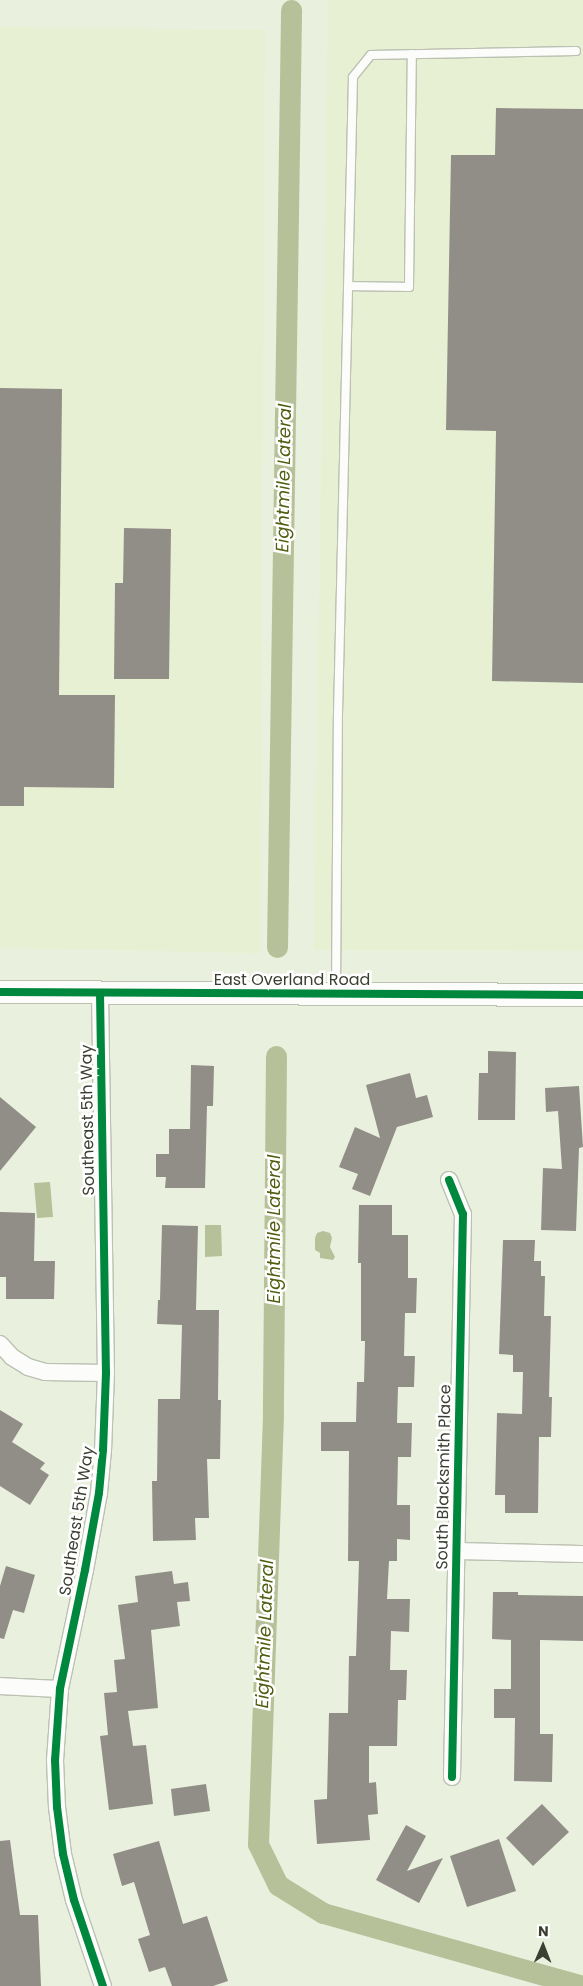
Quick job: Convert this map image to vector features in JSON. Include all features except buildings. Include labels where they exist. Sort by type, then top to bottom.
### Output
[{"type":"main road","name":"East Overland Road","points":[[0,992],[583,995]]},
{"type":"street","name":"Southeast 5th Way","points":[[100,993],[106,1373],[103,1450],[99,1493],[60,1689],[55,1760],[57,1807],[63,1854],[74,1900],[103,1986]]},
{"type":"street","name":"South Blacksmith Place","points":[[449,1180],[463,1214],[452,1776]]},
{"type":"street","points":[[0,1344],[12,1357],[28,1367],[46,1372],[106,1373]]},
{"type":"street","points":[[456,1551],[583,1554]]},
{"type":"street","points":[[0,1686],[60,1689]]},
{"type":"lane","points":[[336,993],[338,714],[353,76],[371,55],[576,51]]},
{"type":"lane","points":[[348,286],[409,287],[412,54]]},
{"type":"shaded area","points":[[328,0],[583,0],[583,951],[314,950]]},
{"type":"shaded area","points":[[0,27],[265,30],[260,953],[0,948]]},
{"type":"shaded area","points":[[50,1182],[53,1217],[37,1218],[34,1183]]},
{"type":"shaded area","points":[[205,1225],[221,1225],[222,1256],[205,1257]]},
{"type":"shaded area","points":[[323,1231],[330,1233],[332,1238],[330,1247],[335,1257],[333,1260],[320,1258],[320,1253],[315,1250],[317,1233]]},
{"type":"waterway","name":"Eightmile Lateral","points":[[277,947],[291,10]]},
{"type":"waterway","name":"Eightmile Lateral","points":[[276,1056],[273,1415],[258,1844],[278,1885],[323,1913],[583,1986]]},
{"type":"cycle path","points":[[0,992],[583,995]]},
{"type":"cycle path","points":[[100,993],[106,1373],[103,1450],[99,1493],[60,1689],[55,1760],[57,1807],[63,1854],[74,1900],[103,1986]]},
{"type":"cycle path","points":[[449,1180],[463,1214],[452,1777]]}]
